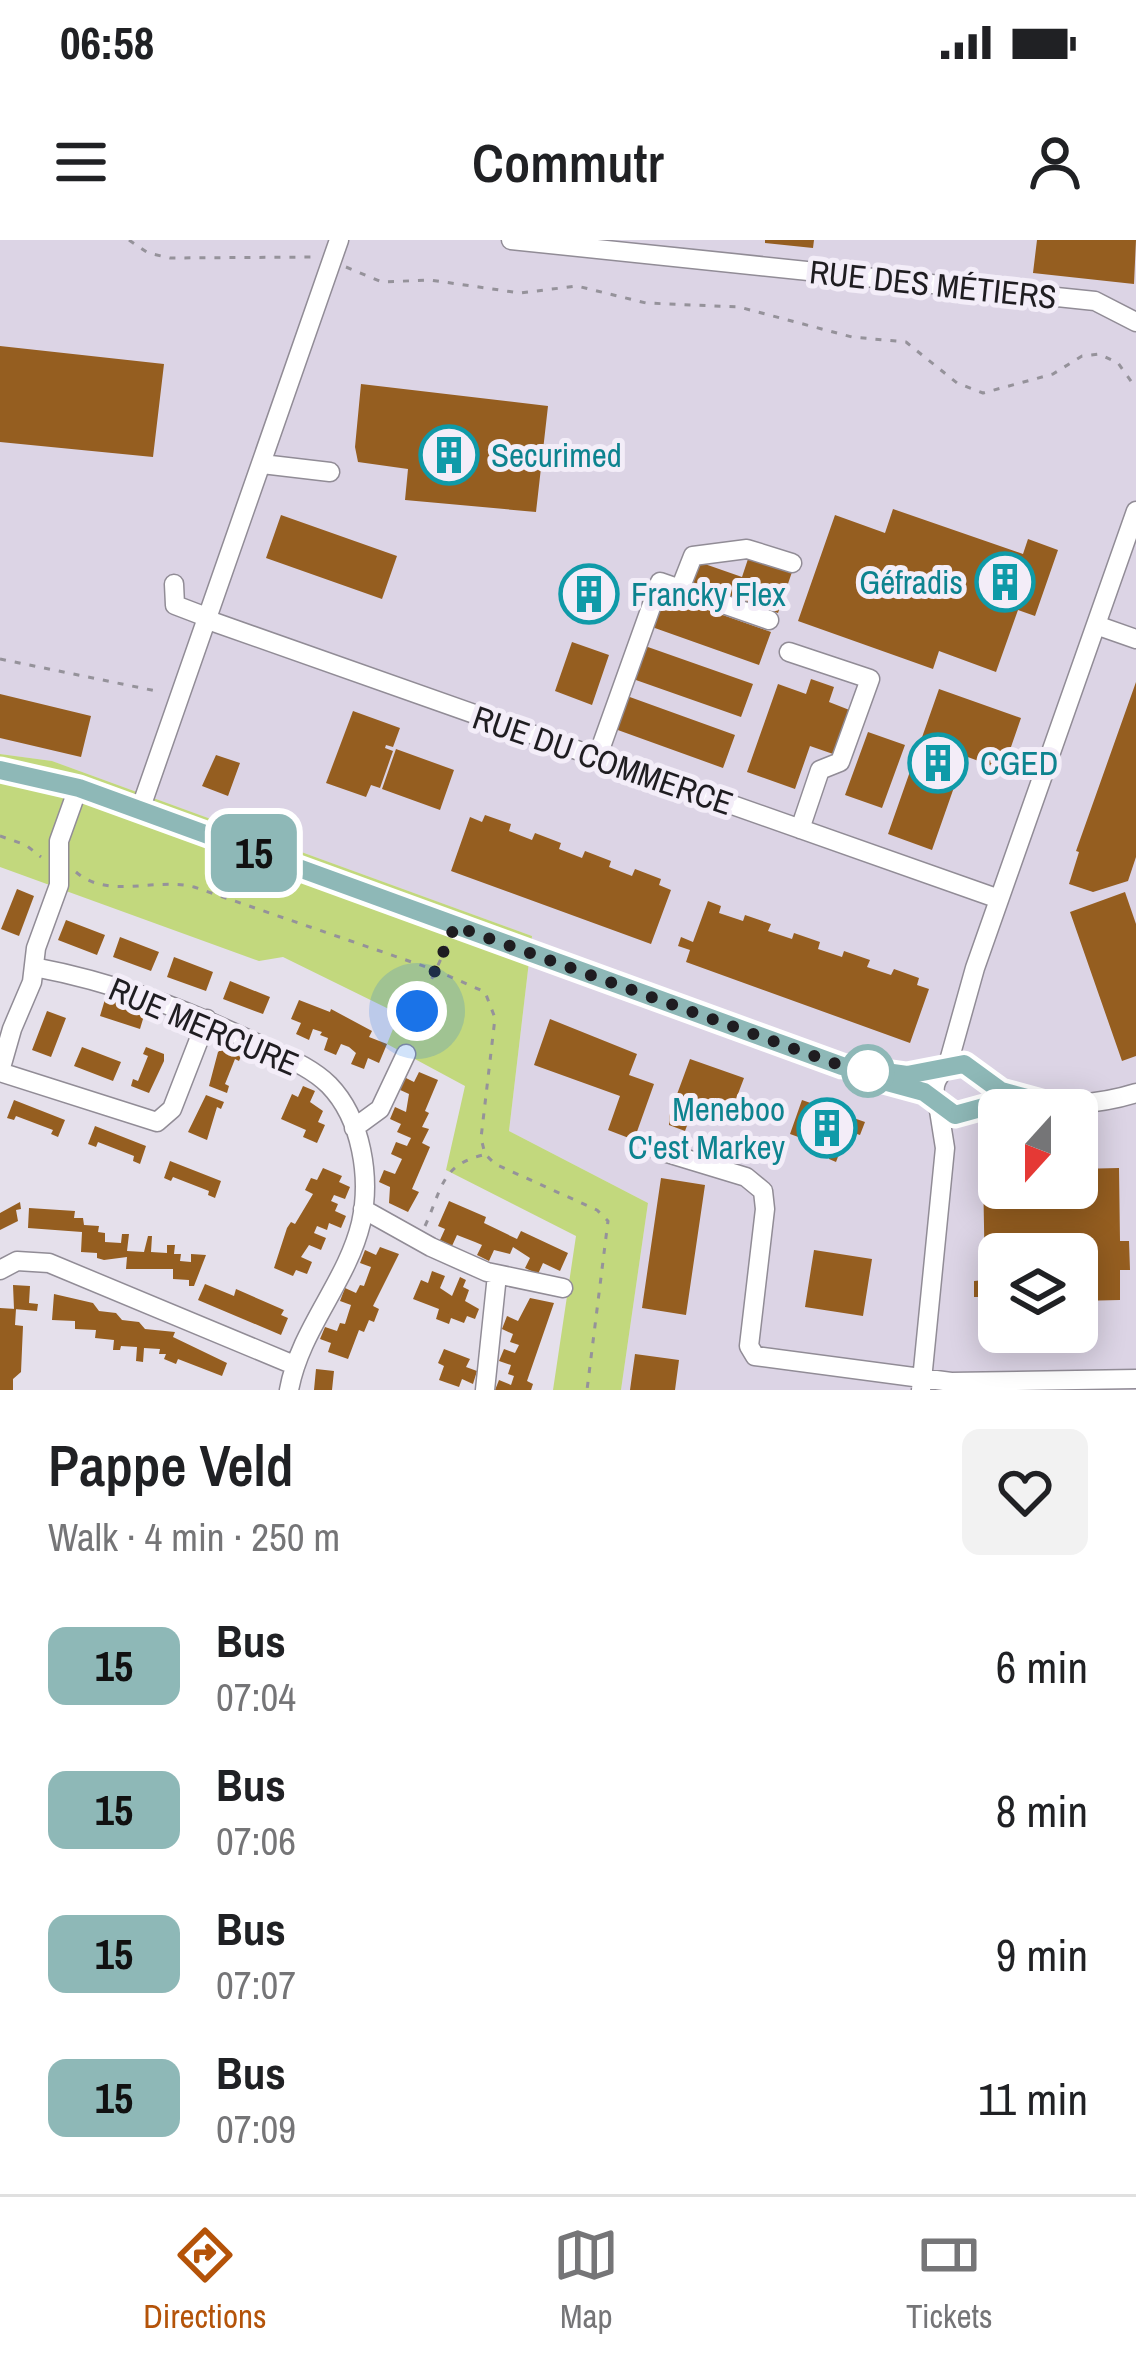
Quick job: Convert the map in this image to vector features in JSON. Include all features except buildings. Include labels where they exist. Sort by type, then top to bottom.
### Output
[{"type":"street","points":[[140,810],[339,240]]},
{"type":"street","name":"RUE DES MÉTIERS","points":[[511,240],[703,250],[1095,302],[1136,322]]},
{"type":"street","points":[[262,464],[330,472]]},
{"type":"street","points":[[921,1385],[945,1136],[935,1083],[946,1068],[999,899],[1136,511]]},
{"type":"street","points":[[680,589],[693,556],[747,548],[792,563]]},
{"type":"street","points":[[597,758],[660,582],[769,620]]},
{"type":"street","points":[[174,584],[175,605],[208,619]]},
{"type":"street","name":"RUE DU COMMERCE","points":[[208,619],[999,899]]},
{"type":"street","points":[[1096,625],[1136,639]]},
{"type":"street","points":[[789,652],[870,680],[840,762],[820,770],[800,829]]},
{"type":"street","points":[[0,770],[79,788],[140,810],[937,1101],[950,1113],[978,1111]]},
{"type":"street","points":[[79,788],[59,841],[59,885],[35,948],[34,967],[0,1072],[157,1122],[172,1109],[207,1019]]},
{"type":"street","name":"RUE MERCURE","points":[[34,967],[108,983],[207,1019],[299,1064],[325,1081],[342,1101],[363,1163],[363,1209],[354,1242],[294,1365],[289,1390]]},
{"type":"street","points":[[943,1176],[956,1134],[986,1093],[965,1036],[964,1005]]},
{"type":"street","points":[[354,1128],[380,1109],[406,1054]]},
{"type":"street","points":[[842,1066],[907,1075],[964,1064],[1001,1089]]},
{"type":"street","points":[[1098,1103],[1136,1093]]},
{"type":"street","points":[[657,1150],[746,1177],[764,1192],[748,1346],[759,1358],[921,1385],[1136,1379]]},
{"type":"street","points":[[363,1209],[497,1275],[563,1288]]},
{"type":"street","points":[[0,1270],[24,1259],[49,1263],[294,1365]]},
{"type":"street","points":[[485,1390],[497,1275]]},
{"type":"path","points":[[129,240],[142,250],[170,258],[307,256],[382,282],[430,280],[520,292],[577,286],[646,303],[739,307],[852,337],[898,340],[921,352],[957,383],[983,393],[1053,374],[1082,356],[1099,353],[1118,363],[1136,388]]},
{"type":"path","points":[[0,658],[181,697]]},
{"type":"path","points":[[0,836],[26,845],[44,859],[59,861]]},
{"type":"path","points":[[406,1054],[417,1011],[455,926]]},
{"type":"path","points":[[418,1240],[451,1168],[484,1154]]},
{"type":"shaded area","points":[[0,240],[1136,240],[1136,1390],[621,1390],[648,1203],[509,1131],[532,936],[52,761],[0,754]]},
{"type":"green space","points":[[0,754],[52,761],[532,936],[509,1131],[648,1203],[621,1390],[553,1390],[576,1236],[446,1170],[465,1086],[387,1044],[399,1014],[283,957],[259,961],[0,867]]},
{"type":"bus line","name":"15","points":[[0,770],[79,788],[842,1066],[907,1075],[964,1064],[1001,1091],[1060,1107],[995,1104],[955,1115],[924,1092],[865,1076]]},
{"type":"place","name":"Securimed","points":[[449,455]]},
{"type":"place","name":"Géfradis","points":[[1005,582]]},
{"type":"place","name":"Francky Flex","points":[[589,594]]},
{"type":"place","name":"CGED","points":[[938,763]]},
{"type":"place","name":"Meneboo C'est Markey","points":[[827,1128]]},
{"type":"route","points":[[417,1011],[455,926],[842,1066],[872,1072],[868,1071]]}]
